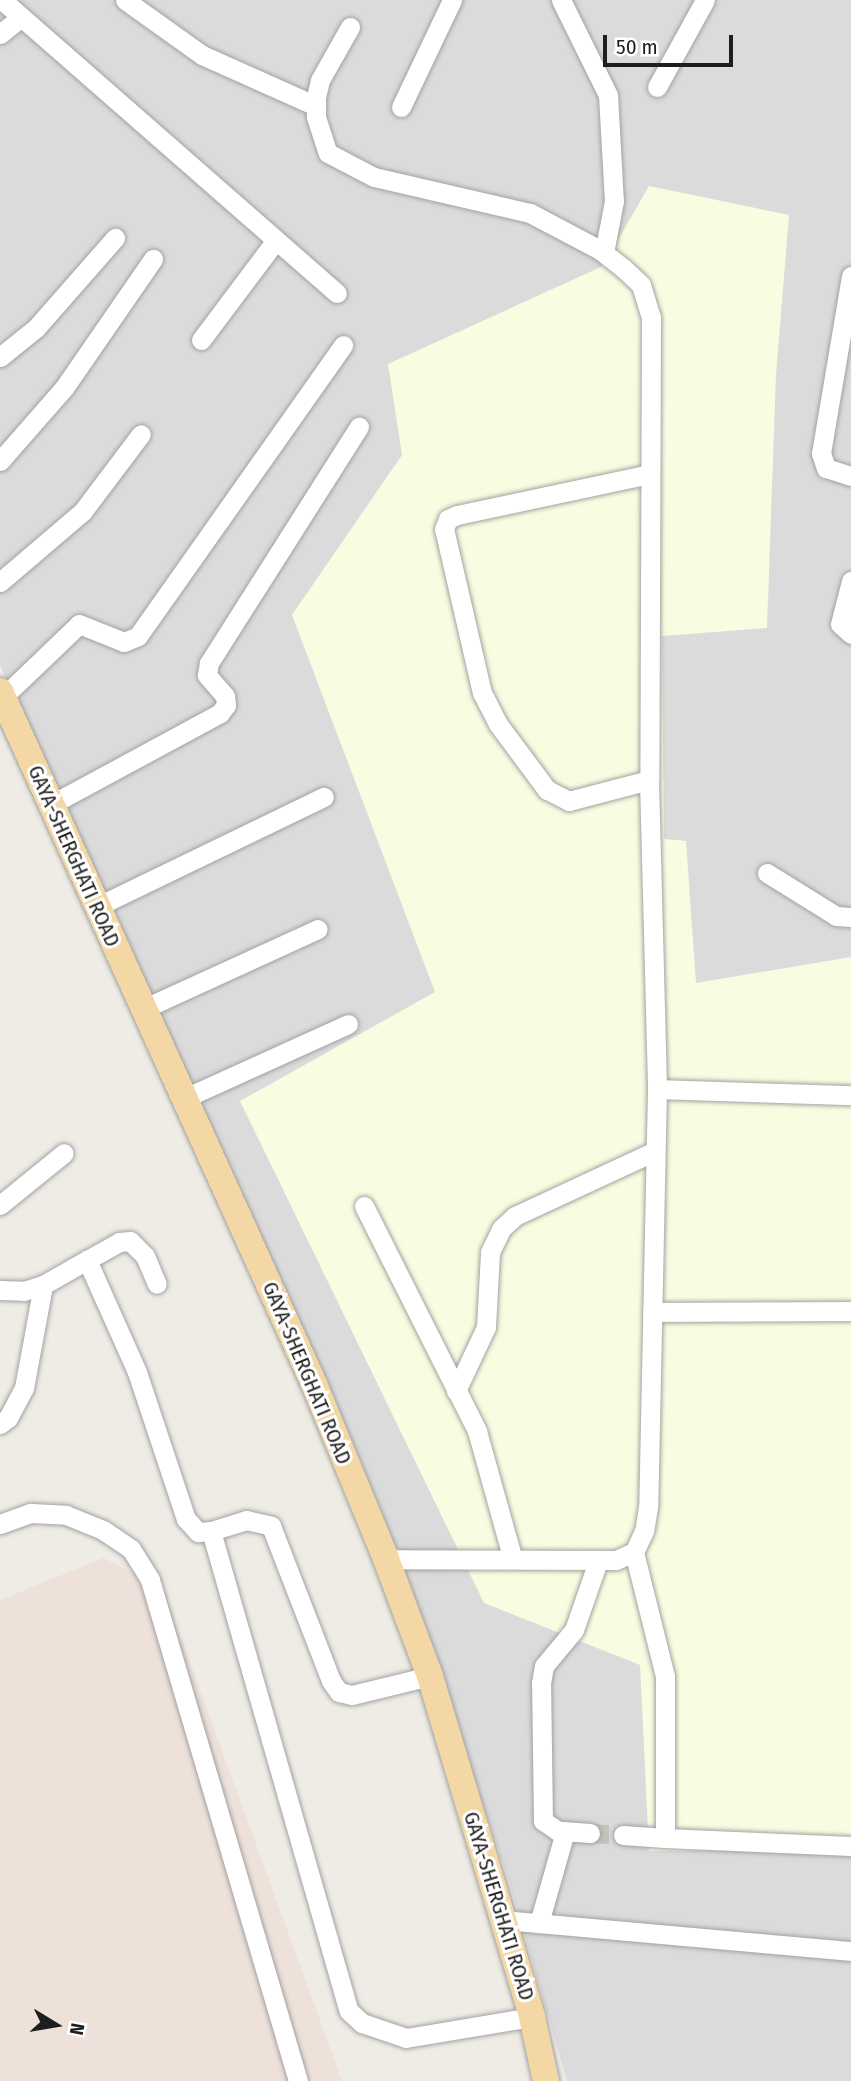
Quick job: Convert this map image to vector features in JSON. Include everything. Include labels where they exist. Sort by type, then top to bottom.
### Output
[{"type":"main road","name":"GAYA-SHERGHATI ROAD","points":[[1,694],[314,1384],[386,1559],[430,1676],[532,2017],[546,2081]]},
{"type":"street","points":[[2,0],[337,293]]},
{"type":"street","points":[[125,0],[202,55],[316,106]]},
{"type":"street","points":[[401,107],[452,0]]},
{"type":"street","points":[[562,0],[608,95],[614,201],[604,253]]},
{"type":"street","points":[[657,87],[705,0]]},
{"type":"street","points":[[0,34],[21,17]]},
{"type":"street","points":[[350,27],[320,80],[316,106],[321,139],[328,153],[341,163],[374,177],[511,205],[604,253],[641,285],[648,302],[649,780],[657,1089],[648,1507],[634,1552],[665,1676],[665,1838]]},
{"type":"street","points":[[0,357],[36,328],[115,238]]},
{"type":"street","points":[[201,340],[275,240]]},
{"type":"street","points":[[0,461],[64,388],[153,259]]},
{"type":"street","points":[[851,276],[843,302],[821,453],[826,468],[851,476]]},
{"type":"street","points":[[1,694],[79,624],[124,642],[138,636],[342,345]]},
{"type":"street","points":[[51,804],[219,713],[226,705],[225,696],[207,674],[209,663],[359,426]]},
{"type":"street","points":[[0,582],[83,510],[141,434]]},
{"type":"street","points":[[649,780],[569,801],[547,790],[498,724],[482,693],[444,529],[448,519],[457,515],[650,474]]},
{"type":"street","points":[[851,581],[841,624],[851,634]]},
{"type":"street","points":[[96,907],[324,797]]},
{"type":"street","points":[[767,873],[836,916],[851,917]]},
{"type":"street","points":[[143,1009],[318,929]]},
{"type":"street","points":[[185,1098],[348,1024]]},
{"type":"street","points":[[657,1089],[851,1095]]},
{"type":"street","points":[[457,1391],[486,1327],[490,1252],[501,1230],[515,1216],[655,1151]]},
{"type":"street","points":[[0,1205],[64,1153]]},
{"type":"street","points":[[364,1206],[477,1431],[512,1556]]},
{"type":"street","points":[[0,1290],[24,1291],[43,1285],[119,1242],[130,1241],[145,1256],[157,1284]]},
{"type":"street","points":[[87,1260],[137,1372],[186,1519],[198,1532],[211,1531],[246,1520],[271,1526],[331,1681],[339,1692],[352,1695],[430,1676]]},
{"type":"street","points":[[0,1424],[8,1418],[24,1388],[43,1285]]},
{"type":"street","points":[[652,1312],[851,1311]]},
{"type":"street","points":[[0,1524],[31,1513],[66,1515],[103,1530],[131,1549],[150,1580],[298,2081]]},
{"type":"street","points":[[211,1531],[349,2011],[362,2024],[407,2038],[532,2017]]},
{"type":"street","points":[[386,1559],[512,1556],[598,1561],[634,1552]]},
{"type":"street","points":[[590,1833],[548,1828],[540,1810],[541,1683],[544,1666],[574,1630],[598,1561]]},
{"type":"street","points":[[539,1923],[565,1832]]},
{"type":"street","points":[[623,1835],[851,1846]]},
{"type":"street","points":[[503,1920],[851,1951]]},
{"type":"shaded area","points":[[0,0],[851,0],[851,2081],[567,2081],[509,1881],[392,1538],[0,665]]},
{"type":"shaded area","points":[[649,186],[789,215],[776,375],[767,628],[662,636],[664,839],[686,841],[696,983],[851,957],[851,1850],[649,1851],[640,1665],[484,1603],[240,1101],[435,992],[292,615],[402,455],[388,364],[603,266]]},
{"type":"shaded area","points":[[103,1558],[163,1588],[342,2081],[0,2081],[0,1600]]},
{"type":"tunnel","points":[[590,1833],[623,1835]]}]
